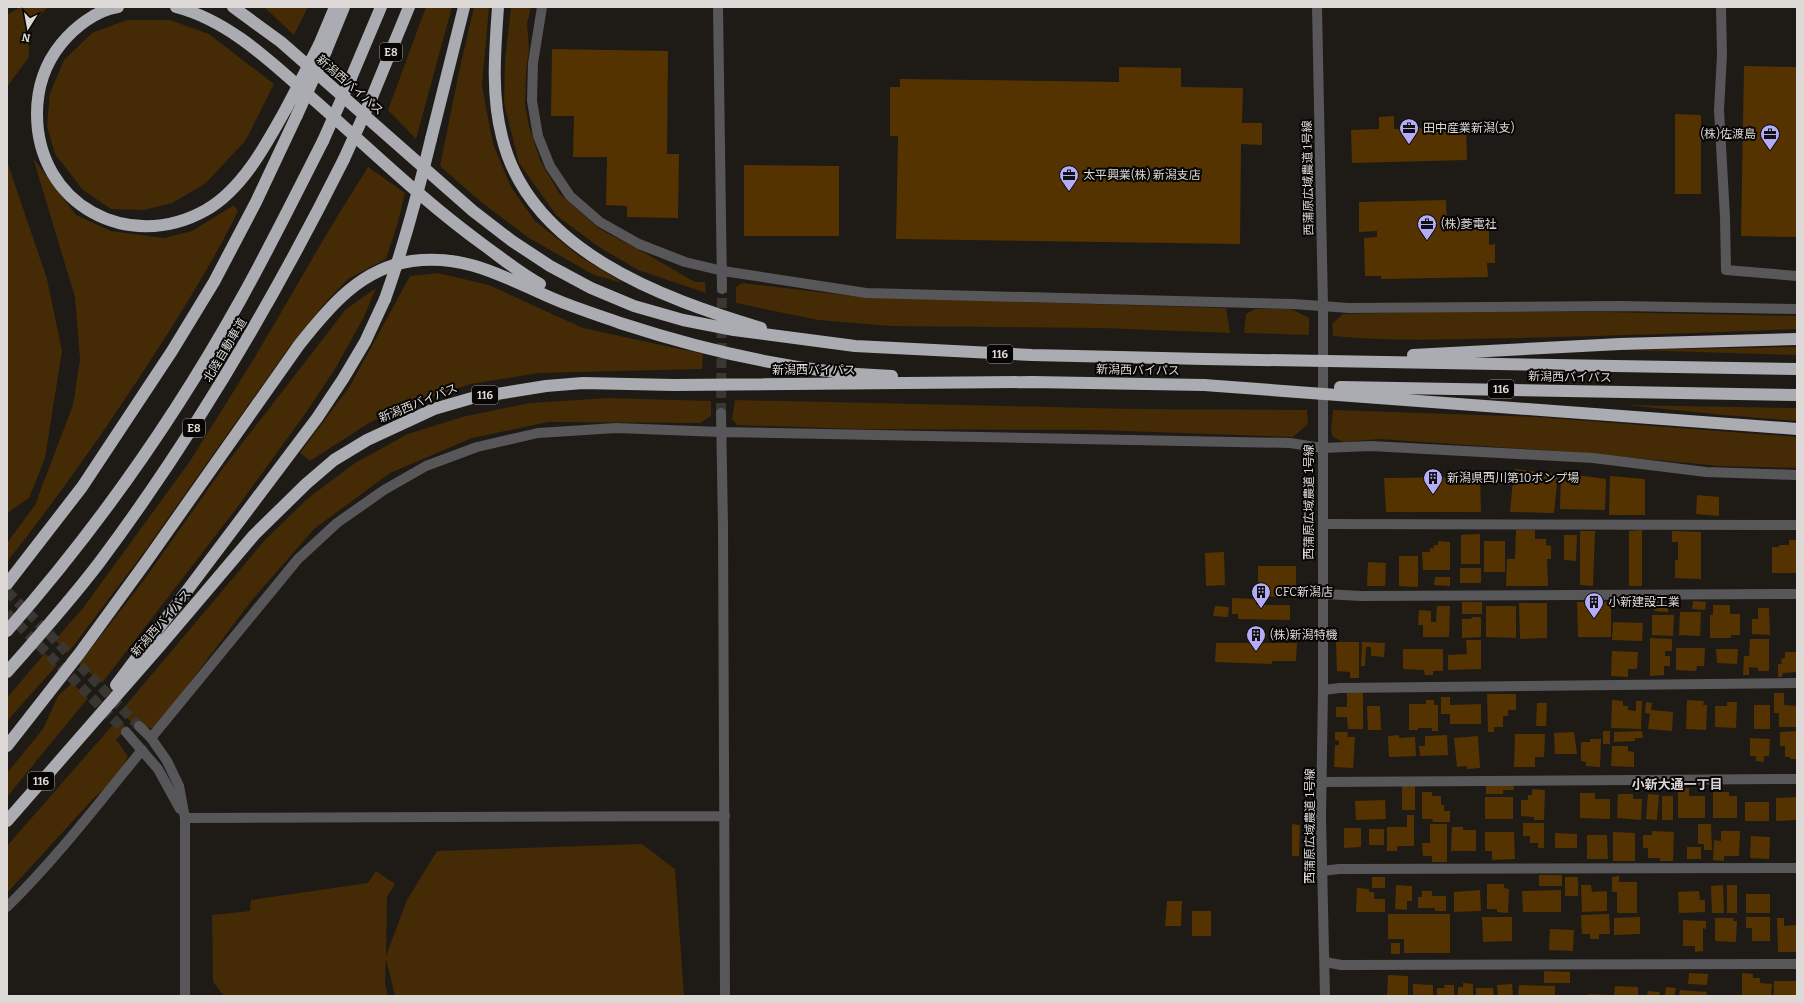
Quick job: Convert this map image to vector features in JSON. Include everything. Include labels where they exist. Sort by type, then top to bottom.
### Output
[{"type":"highway","points":[[118,7],[89,19],[68,34],[51,56],[41,79],[37,102],[37,128],[42,153],[52,176],[72,198],[95,214],[122,224],[151,227],[179,222],[207,210],[229,192],[248,171],[268,141],[323,48],[344,7]]},
{"type":"highway","points":[[176,7],[196,12],[223,26],[265,57],[468,234],[530,279],[618,322]]},
{"type":"highway","name":"新潟西バイパス","points":[[233,7],[281,42],[473,211],[512,241],[550,266],[592,288],[634,306],[683,320],[734,330],[855,346],[1032,355],[1797,369]]},
{"type":"highway","points":[[7,584],[82,487],[176,345],[214,282],[239,235],[297,115],[323,48],[335,7]]},
{"type":"highway","name":"北陸自動車道","points":[[7,632],[109,506],[156,438],[196,375],[251,280],[282,222],[322,141],[381,7]]},
{"type":"highway","name":"北陸自動車道","points":[[7,672],[98,564],[177,454],[224,380],[306,236],[344,159],[372,97],[409,7]]},
{"type":"highway","points":[[76,741],[145,645],[317,418],[365,342],[385,299],[401,255],[464,7]]},
{"type":"highway","points":[[498,7],[495,76],[497,108],[502,137],[510,164],[524,189],[542,212],[563,234],[589,254],[651,289],[688,304],[796,339]]},
{"type":"highway","points":[[7,746],[79,654],[146,562],[299,345],[321,317],[363,278],[383,267],[411,261],[431,259],[454,261],[482,267],[519,282],[559,301],[618,322],[708,349],[754,360],[803,368],[888,376],[1032,382]]},
{"type":"highway","points":[[1310,361],[1620,344],[1797,339]]},
{"type":"highway","name":"新潟西バイパス","points":[[7,821],[160,647],[254,535],[306,484],[334,460],[367,440],[434,409],[472,398],[546,386],[583,383],[674,385],[1032,382],[1797,395]]},
{"type":"highway","points":[[1204,385],[1797,429]]},
{"type":"street","points":[[542,7],[533,63],[532,101],[538,136],[550,166],[570,196],[600,222],[639,244],[685,262],[723,271],[866,293],[1293,304],[1357,308],[1619,306],[1797,309]]},
{"type":"street","points":[[718,7],[723,271],[722,289]]},
{"type":"street","name":"西蒲原広域農道 1号線","points":[[1318,7],[1323,306],[1323,690],[1321,817],[1325,996]]},
{"type":"street","points":[[1721,7],[1722,55],[1719,110],[1725,217],[1726,270],[1797,276]]},
{"type":"street","points":[[721,413],[725,816],[725,996]]},
{"type":"street","points":[[151,738],[298,559],[343,519],[384,490],[426,466],[477,447],[538,433],[616,428],[721,432],[1290,443],[1322,448],[1370,446],[1593,458],[1706,472],[1797,476]]},
{"type":"street","points":[[1323,524],[1797,525]]},
{"type":"street","points":[[1323,594],[1369,596],[1797,594]]},
{"type":"street","points":[[1323,690],[1364,688],[1797,683]]},
{"type":"street","points":[[139,726],[151,738],[167,761],[179,786],[185,818],[185,996]]},
{"type":"street","points":[[126,732],[158,769],[185,818]]},
{"type":"street","points":[[7,907],[71,838],[142,750]]},
{"type":"street","points":[[1322,782],[1356,780],[1797,779]]},
{"type":"street","points":[[185,818],[725,816]]},
{"type":"street","points":[[1322,871],[1347,869],[1797,868]]},
{"type":"street","points":[[1325,962],[1340,965],[1797,964]]},
{"type":"shaded area","points":[[21,7],[48,7],[28,27],[29,57],[7,87],[7,15]]},
{"type":"shaded area","points":[[264,7],[308,7],[294,35]]},
{"type":"shaded area","points":[[426,7],[452,7],[416,139],[388,110]]},
{"type":"shaded area","points":[[474,7],[489,7],[482,86],[493,144],[511,187],[535,221],[579,256],[623,283],[594,275],[529,238],[481,202],[440,166]]},
{"type":"shaded area","points":[[511,7],[531,7],[527,24],[529,49],[526,72],[525,105],[529,126],[540,160],[559,193],[598,228],[695,282],[705,282],[706,293],[638,270],[599,247],[556,215],[519,163],[504,103],[505,60]]},
{"type":"shaded area","points":[[127,20],[170,20],[209,34],[274,84],[246,140],[205,184],[172,203],[144,210],[111,209],[83,190],[55,154],[47,126],[50,93],[64,60],[92,33]]},
{"type":"shaded area","points":[[33,158],[76,215],[111,231],[164,238],[192,231],[234,205],[238,211],[204,274],[141,375],[76,470],[7,562],[7,543],[35,505],[73,405],[80,360],[75,297]]},
{"type":"shaded area","points":[[7,161],[47,279],[62,351],[45,458],[29,498],[10,511],[7,515]]},
{"type":"shaded area","points":[[368,167],[405,193],[398,222],[386,259],[348,279],[325,303],[287,350],[142,555],[68,653],[55,640],[83,608],[190,461],[255,357],[332,225]]},
{"type":"shaded area","points":[[438,273],[489,285],[583,328],[703,354],[702,369],[539,373],[471,384],[414,402],[369,423],[310,461],[300,453],[350,386],[410,276]]},
{"type":"shaded area","points":[[742,283],[860,297],[1226,308],[1230,333],[1101,328],[890,326],[818,320],[736,303],[736,287]]},
{"type":"shaded area","points":[[376,288],[364,317],[335,369],[305,414],[236,509],[102,683],[79,664],[144,580],[223,468],[346,309]]},
{"type":"shaded area","points":[[1255,309],[1291,309],[1309,318],[1309,335],[1244,333],[1246,314]]},
{"type":"shaded area","points":[[1423,312],[1606,312],[1797,316],[1797,329],[1400,340],[1333,336],[1332,324],[1343,314]]},
{"type":"shaded area","points":[[1797,347],[1797,355],[1628,350]]},
{"type":"shaded area","points":[[608,398],[711,401],[711,416],[700,423],[548,422],[472,438],[390,473],[314,529],[252,600],[160,722],[152,729],[140,724],[132,723],[121,711],[265,540],[307,499],[355,463],[408,434],[462,417],[530,403]]},
{"type":"shaded area","points":[[735,400],[1138,409],[1307,410],[1308,424],[1293,437],[1098,430],[857,429],[737,425],[732,419]]},
{"type":"shaded area","points":[[1626,405],[1797,408],[1797,421],[1723,415]]},
{"type":"shaded area","points":[[1333,410],[1537,417],[1797,437],[1797,468],[1719,466],[1572,452],[1380,439],[1343,442],[1333,437],[1331,432]]},
{"type":"shaded area","points":[[45,653],[57,665],[7,721],[7,698]]},
{"type":"shaded area","points":[[72,683],[88,698],[7,797],[7,773],[43,729],[58,696]]},
{"type":"shaded area","points":[[118,719],[127,728],[116,740],[128,756],[120,774],[92,800],[7,893],[7,846]]},
{"type":"shaded area","points":[[642,844],[675,869],[684,996],[395,996],[386,959],[385,983],[388,996],[224,996],[213,982],[212,915],[250,911],[251,900],[368,883],[376,871],[395,884],[387,897],[386,956],[407,900],[437,851]]},
{"type":"building","points":[[552,49],[668,51],[667,154],[679,154],[678,218],[627,217],[627,206],[606,205],[607,157],[573,157],[574,116],[551,116]]},
{"type":"building","name":"(株)佐渡島","points":[[1744,66],[1797,67],[1797,237],[1741,236]]},
{"type":"building","name":"太平興業(株) 新潟支店","points":[[1119,67],[1181,68],[1181,87],[1243,88],[1242,123],[1262,123],[1262,145],[1241,144],[1240,244],[896,239],[898,136],[890,136],[890,87],[900,87],[900,79],[1119,82]]},
{"type":"building","points":[[1675,114],[1701,115],[1701,194],[1675,194]]},
{"type":"building","name":"田中産業新潟(支)","points":[[1394,116],[1394,129],[1466,127],[1467,160],[1352,163],[1351,130],[1379,129],[1379,117]]},
{"type":"building","points":[[744,165],[839,166],[839,236],[744,236]]},
{"type":"building","name":"(株)菱電社","points":[[1446,200],[1447,226],[1489,225],[1489,245],[1495,244],[1495,263],[1487,263],[1488,277],[1381,279],[1381,276],[1365,276],[1364,238],[1377,237],[1377,231],[1359,232],[1359,202]]},
{"type":"building","points":[[1514,469],[1558,474],[1554,513],[1510,512]]},
{"type":"building","points":[[1561,473],[1606,479],[1605,510],[1560,509]]},
{"type":"building","points":[[1610,476],[1645,479],[1645,515],[1609,515]]},
{"type":"building","name":"新潟県西川第10ポンプ場","points":[[1480,477],[1481,512],[1386,512],[1384,478]]},
{"type":"building","points":[[1697,495],[1719,497],[1719,516],[1696,514]]},
{"type":"building","points":[[1516,530],[1535,530],[1535,539],[1546,539],[1546,545],[1551,546],[1551,559],[1547,559],[1548,586],[1506,586],[1507,559],[1515,559]]},
{"type":"building","points":[[1642,530],[1642,586],[1629,586],[1629,531]]},
{"type":"building","points":[[1580,531],[1595,531],[1593,586],[1580,585]]},
{"type":"building","points":[[1672,531],[1701,532],[1701,579],[1675,578],[1675,560],[1678,560],[1678,542],[1672,542]]},
{"type":"building","points":[[1480,534],[1480,564],[1461,564],[1461,535]]},
{"type":"building","points":[[1564,535],[1577,535],[1576,561],[1564,560]]},
{"type":"building","points":[[1789,540],[1797,540],[1797,573],[1772,573],[1772,547],[1789,545]]},
{"type":"building","points":[[1438,541],[1450,542],[1450,570],[1423,570],[1422,552],[1430,552],[1430,548],[1433,549],[1434,545],[1438,545]]},
{"type":"building","points":[[1484,541],[1505,541],[1505,572],[1484,572]]},
{"type":"building","points":[[1224,552],[1225,585],[1206,586],[1205,553]]},
{"type":"building","points":[[1399,556],[1418,556],[1418,587],[1399,586]]},
{"type":"building","points":[[1368,562],[1386,563],[1385,586],[1367,586]]},
{"type":"building","points":[[1258,566],[1296,566],[1296,588],[1280,588],[1280,597],[1258,596]]},
{"type":"building","points":[[1460,568],[1481,568],[1481,583],[1460,583]]},
{"type":"building","points":[[1435,577],[1450,577],[1450,586],[1434,585]]},
{"type":"building","name":"CFC新潟店","points":[[1232,598],[1256,599],[1256,605],[1290,605],[1290,620],[1238,619],[1238,614],[1232,614]]},
{"type":"building","points":[[1655,601],[1669,603],[1668,612],[1654,611]]},
{"type":"building","points":[[1693,601],[1706,602],[1705,610],[1692,609]]},
{"type":"building","points":[[1462,602],[1482,602],[1482,614],[1462,614]]},
{"type":"building","name":"小新建設工業","points":[[1577,602],[1611,602],[1611,637],[1578,637]]},
{"type":"building","points":[[1519,603],[1547,603],[1547,638],[1520,639]]},
{"type":"building","points":[[1713,605],[1730,605],[1730,614],[1740,614],[1740,635],[1731,635],[1731,638],[1710,638],[1710,615],[1713,615]]},
{"type":"building","points":[[1215,606],[1229,607],[1228,617],[1213,616]]},
{"type":"building","points":[[1437,606],[1450,606],[1449,637],[1423,637],[1423,625],[1418,625],[1419,610],[1431,611],[1431,622],[1436,622]]},
{"type":"building","points":[[1486,606],[1516,606],[1516,638],[1486,637]]},
{"type":"building","points":[[1758,608],[1769,608],[1770,635],[1752,634],[1752,619],[1758,619]]},
{"type":"building","points":[[1680,612],[1701,612],[1700,636],[1679,635]]},
{"type":"building","points":[[1652,615],[1674,615],[1673,636],[1652,635]]},
{"type":"building","points":[[1472,617],[1481,617],[1481,637],[1462,638],[1462,619],[1471,619]]},
{"type":"building","points":[[1613,622],[1643,623],[1642,641],[1612,640]]},
{"type":"building","points":[[1650,638],[1672,639],[1672,651],[1665,651],[1665,656],[1670,656],[1670,666],[1664,666],[1664,675],[1650,676]]},
{"type":"building","points":[[1750,639],[1769,639],[1769,671],[1758,671],[1758,668],[1749,667],[1749,675],[1743,675],[1744,656],[1749,656]]},
{"type":"building","points":[[1466,640],[1481,640],[1481,669],[1448,670],[1448,655],[1467,654]]},
{"type":"building","points":[[1336,642],[1359,642],[1359,678],[1350,678],[1350,672],[1337,671]]},
{"type":"building","points":[[1362,642],[1385,643],[1384,657],[1371,656],[1371,647],[1366,647],[1365,666],[1361,666]]},
{"type":"building","name":"(株)新潟特機","points":[[1216,643],[1297,643],[1296,661],[1272,661],[1272,664],[1215,662]]},
{"type":"building","points":[[1676,648],[1705,648],[1704,666],[1697,666],[1696,671],[1676,670]]},
{"type":"building","points":[[1403,649],[1443,649],[1443,671],[1433,671],[1433,675],[1425,675],[1424,670],[1403,669]]},
{"type":"building","points":[[1716,649],[1738,649],[1737,664],[1717,663]]},
{"type":"building","points":[[1612,651],[1638,652],[1637,669],[1628,669],[1628,677],[1611,676]]},
{"type":"building","points":[[1785,652],[1797,652],[1797,672],[1783,673],[1782,677],[1778,677],[1778,664],[1782,664],[1781,659],[1785,658]]},
{"type":"building","points":[[1347,693],[1363,693],[1363,729],[1348,729],[1347,717],[1336,717],[1336,707],[1347,707]]},
{"type":"building","points":[[1774,693],[1784,693],[1784,705],[1797,706],[1797,727],[1779,727],[1779,713],[1774,713]]},
{"type":"building","points":[[1487,694],[1516,694],[1516,710],[1508,710],[1508,716],[1503,716],[1503,727],[1494,727],[1494,732],[1488,732]]},
{"type":"building","points":[[1441,697],[1450,697],[1450,705],[1481,704],[1481,724],[1450,724],[1450,714],[1441,714]]},
{"type":"building","points":[[1426,700],[1434,700],[1434,705],[1438,705],[1438,731],[1432,731],[1432,728],[1418,728],[1418,730],[1409,730],[1409,704],[1426,704]]},
{"type":"building","points":[[1612,700],[1623,701],[1623,706],[1628,706],[1628,710],[1636,711],[1636,701],[1642,701],[1641,729],[1611,728]]},
{"type":"building","points":[[1687,700],[1704,701],[1703,705],[1707,705],[1706,730],[1686,729]]},
{"type":"building","points":[[1646,702],[1652,703],[1651,710],[1673,712],[1672,731],[1648,729],[1650,714],[1645,713]]},
{"type":"building","points":[[1727,702],[1737,702],[1736,728],[1715,727],[1715,706],[1727,706]]},
{"type":"building","points":[[1537,703],[1547,703],[1546,726],[1536,726]]},
{"type":"building","points":[[1754,705],[1770,705],[1770,729],[1754,729]]},
{"type":"building","points":[[1367,706],[1380,706],[1381,730],[1368,730]]},
{"type":"building","points":[[1603,731],[1610,731],[1610,744],[1603,744]]},
{"type":"building","points":[[1642,731],[1643,738],[1635,738],[1635,741],[1614,742],[1614,732]]},
{"type":"building","points":[[1797,731],[1797,759],[1790,759],[1790,757],[1785,757],[1785,746],[1780,746],[1780,732]]},
{"type":"building","points":[[1335,732],[1348,732],[1347,737],[1355,737],[1353,768],[1334,767],[1335,745],[1339,745],[1339,741],[1335,740]]},
{"type":"building","points":[[1574,732],[1577,754],[1555,754],[1554,733]]},
{"type":"building","points":[[1515,734],[1545,734],[1544,757],[1535,757],[1535,767],[1514,767]]},
{"type":"building","points":[[1399,735],[1399,738],[1415,737],[1416,756],[1389,757],[1388,736]]},
{"type":"building","points":[[1447,735],[1448,755],[1420,756],[1419,746],[1425,746],[1425,736]]},
{"type":"building","points":[[1478,736],[1480,768],[1467,769],[1467,766],[1457,767],[1454,738]]},
{"type":"building","points":[[1750,738],[1770,739],[1769,756],[1764,756],[1764,762],[1756,761],[1756,756],[1750,756]]},
{"type":"building","points":[[1590,739],[1601,739],[1600,767],[1586,766],[1586,762],[1581,761],[1581,742],[1590,742]]},
{"type":"building","points":[[1612,746],[1628,746],[1628,751],[1634,752],[1634,767],[1611,766]]},
{"type":"building","points":[[1513,782],[1514,790],[1503,790],[1503,794],[1486,794],[1486,783]]},
{"type":"building","points":[[1402,785],[1415,785],[1415,810],[1402,810]]},
{"type":"building","points":[[1678,788],[1689,788],[1689,796],[1705,796],[1705,818],[1678,818]]},
{"type":"building","points":[[1532,789],[1545,790],[1544,820],[1534,820],[1534,817],[1521,816],[1521,800],[1528,800],[1528,795],[1532,795]]},
{"type":"building","points":[[1422,792],[1432,792],[1432,796],[1441,796],[1441,805],[1444,805],[1444,811],[1450,811],[1450,822],[1433,822],[1432,819],[1422,819]]},
{"type":"building","points":[[1713,792],[1729,792],[1729,796],[1737,796],[1737,818],[1713,818]]},
{"type":"building","points":[[1580,793],[1595,793],[1595,799],[1610,799],[1610,819],[1580,818]]},
{"type":"building","points":[[1618,794],[1633,794],[1633,799],[1642,799],[1641,820],[1617,818]]},
{"type":"building","points":[[1648,794],[1659,795],[1657,820],[1646,819]]},
{"type":"building","points":[[1662,796],[1673,796],[1673,820],[1662,820]]},
{"type":"building","points":[[1485,797],[1513,797],[1513,819],[1485,819]]},
{"type":"building","points":[[1797,797],[1797,820],[1776,821],[1776,798]]},
{"type":"building","points":[[1385,800],[1386,819],[1356,820],[1355,801]]},
{"type":"building","points":[[1745,802],[1769,802],[1769,821],[1745,821]]},
{"type":"building","points":[[1407,815],[1414,815],[1414,846],[1397,846],[1397,851],[1387,851],[1387,827],[1407,827]]},
{"type":"building","points":[[1523,823],[1544,823],[1544,848],[1538,848],[1538,843],[1530,843],[1530,836],[1523,836]]},
{"type":"building","points":[[1292,824],[1300,825],[1299,856],[1292,856]]},
{"type":"building","points":[[1430,824],[1447,824],[1447,862],[1432,862],[1432,856],[1423,856],[1422,843],[1430,843]]},
{"type":"building","points":[[1698,824],[1711,824],[1712,850],[1704,850],[1704,844],[1698,844]]},
{"type":"building","points":[[1452,827],[1463,827],[1463,830],[1476,830],[1476,851],[1451,851]]},
{"type":"building","points":[[1344,828],[1361,828],[1361,847],[1344,848]]},
{"type":"building","points":[[1369,829],[1384,829],[1384,845],[1369,845]]},
{"type":"building","points":[[1652,831],[1674,832],[1673,861],[1660,861],[1660,858],[1648,858],[1648,848],[1643,848],[1643,835],[1652,835]]},
{"type":"building","points":[[1721,831],[1740,831],[1739,856],[1724,856],[1724,861],[1713,860],[1714,840],[1721,841]]},
{"type":"building","points":[[1485,832],[1514,832],[1515,859],[1492,860],[1492,851],[1485,851]]},
{"type":"building","points":[[1613,832],[1635,833],[1635,861],[1613,861]]},
{"type":"building","points":[[1555,833],[1577,834],[1577,848],[1555,848]]},
{"type":"building","points":[[1587,835],[1607,835],[1608,859],[1587,859]]},
{"type":"building","points":[[1751,836],[1770,837],[1769,859],[1750,858]]},
{"type":"building","points":[[1687,847],[1701,847],[1701,859],[1687,859]]},
{"type":"building","points":[[1539,875],[1562,875],[1562,886],[1539,886]]},
{"type":"building","points":[[1619,876],[1619,882],[1637,882],[1637,913],[1617,913],[1617,892],[1612,892],[1612,877]]},
{"type":"building","points":[[1372,877],[1385,877],[1385,888],[1372,888]]},
{"type":"building","points":[[1565,877],[1578,877],[1578,896],[1565,896]]},
{"type":"building","points":[[1487,884],[1504,884],[1504,888],[1509,889],[1508,913],[1497,912],[1497,909],[1487,909]]},
{"type":"building","points":[[1396,885],[1412,886],[1412,901],[1407,901],[1407,910],[1395,909]]},
{"type":"building","points":[[1581,885],[1591,885],[1592,892],[1607,891],[1607,911],[1582,912]]},
{"type":"building","points":[[1723,885],[1724,913],[1712,913],[1711,886]]},
{"type":"building","points":[[1727,885],[1737,885],[1737,913],[1727,913]]},
{"type":"building","points":[[1357,888],[1369,889],[1369,892],[1374,892],[1374,899],[1385,899],[1385,912],[1356,912]]},
{"type":"building","points":[[1480,890],[1481,911],[1454,912],[1454,892]]},
{"type":"building","points":[[1561,890],[1561,912],[1523,912],[1522,891]]},
{"type":"building","points":[[1422,891],[1432,891],[1432,896],[1446,896],[1446,911],[1435,911],[1435,908],[1418,908],[1418,897],[1422,897]]},
{"type":"building","points":[[1699,891],[1700,900],[1705,900],[1705,912],[1679,913],[1678,892]]},
{"type":"building","points":[[1746,894],[1770,894],[1770,913],[1746,913]]},
{"type":"building","points":[[1167,901],[1182,901],[1181,926],[1165,926]]},
{"type":"building","points":[[1192,911],[1211,911],[1211,936],[1192,936]]},
{"type":"building","points":[[1388,914],[1450,914],[1450,953],[1404,953],[1404,939],[1388,939]]},
{"type":"building","points":[[1609,914],[1610,934],[1599,934],[1599,939],[1590,939],[1590,934],[1582,934],[1581,915]]},
{"type":"building","points":[[1482,917],[1512,917],[1512,941],[1483,942]]},
{"type":"building","points":[[1640,917],[1640,934],[1614,935],[1614,918]]},
{"type":"building","points":[[1746,917],[1770,917],[1770,941],[1752,941],[1752,928],[1746,928]]},
{"type":"building","points":[[1715,918],[1734,918],[1733,921],[1737,921],[1736,942],[1715,941]]},
{"type":"building","points":[[1777,918],[1784,918],[1784,926],[1797,925],[1797,952],[1778,952]]},
{"type":"building","points":[[1683,920],[1706,921],[1706,929],[1703,928],[1703,951],[1695,952],[1695,946],[1683,946]]},
{"type":"building","points":[[1550,929],[1574,930],[1573,951],[1549,950]]},
{"type":"building","points":[[1391,943],[1400,943],[1400,954],[1391,954]]},
{"type":"building","points":[[1544,971],[1570,972],[1570,983],[1544,983]]},
{"type":"building","points":[[1689,973],[1708,974],[1707,985],[1688,984]]},
{"type":"building","points":[[1742,973],[1753,974],[1753,978],[1760,978],[1760,983],[1772,984],[1771,996],[1742,996]]},
{"type":"building","points":[[1388,975],[1408,976],[1408,996],[1387,996]]},
{"type":"building","points":[[1774,981],[1797,981],[1797,996],[1774,996]]},
{"type":"building","points":[[1463,983],[1473,984],[1473,996],[1458,996],[1458,987],[1463,987]]},
{"type":"building","points":[[1413,984],[1433,985],[1433,996],[1413,996]]},
{"type":"building","points":[[1512,984],[1513,996],[1498,996],[1497,985]]},
{"type":"building","points":[[1444,985],[1454,985],[1454,996],[1437,996],[1437,988],[1445,988]]},
{"type":"building","points":[[1519,985],[1555,986],[1555,996],[1518,996]]},
{"type":"building","points":[[1615,986],[1638,987],[1638,996],[1614,996]]},
{"type":"building","points":[[1666,987],[1676,988],[1674,996],[1665,996]]},
{"type":"building","points":[[1476,988],[1493,988],[1494,996],[1476,996]]},
{"type":"building","points":[[1680,990],[1707,992],[1706,996],[1679,996]]},
{"type":"building","points":[[1648,991],[1660,992],[1659,996],[1647,996]]},
{"type":"building","points":[[1589,994],[1609,995],[1609,996],[1588,996]]},
{"type":"tunnel","points":[[721,413],[722,289]]},
{"type":"tunnel","points":[[7,591],[139,726]]},
{"type":"tunnel","points":[[7,613],[126,732]]},
{"type":"place","name":"田中産業新潟(支)","points":[[1409,145]]},
{"type":"place","name":"(株)佐渡島","points":[[1770,151]]},
{"type":"place","name":"太平興業(株) 新潟支店","points":[[1069,192]]},
{"type":"place","name":"(株)菱電社","points":[[1427,241]]},
{"type":"place","name":"新潟県西川第10ポンプ場","points":[[1433,495]]},
{"type":"place","name":"CFC新潟店","points":[[1261,609]]},
{"type":"place","name":"小新建設工業","points":[[1594,619]]},
{"type":"place","name":"(株)新潟特機","points":[[1256,652]]},
{"type":"district","name":"小新大通一丁目","points":[[1677,784]]}]
